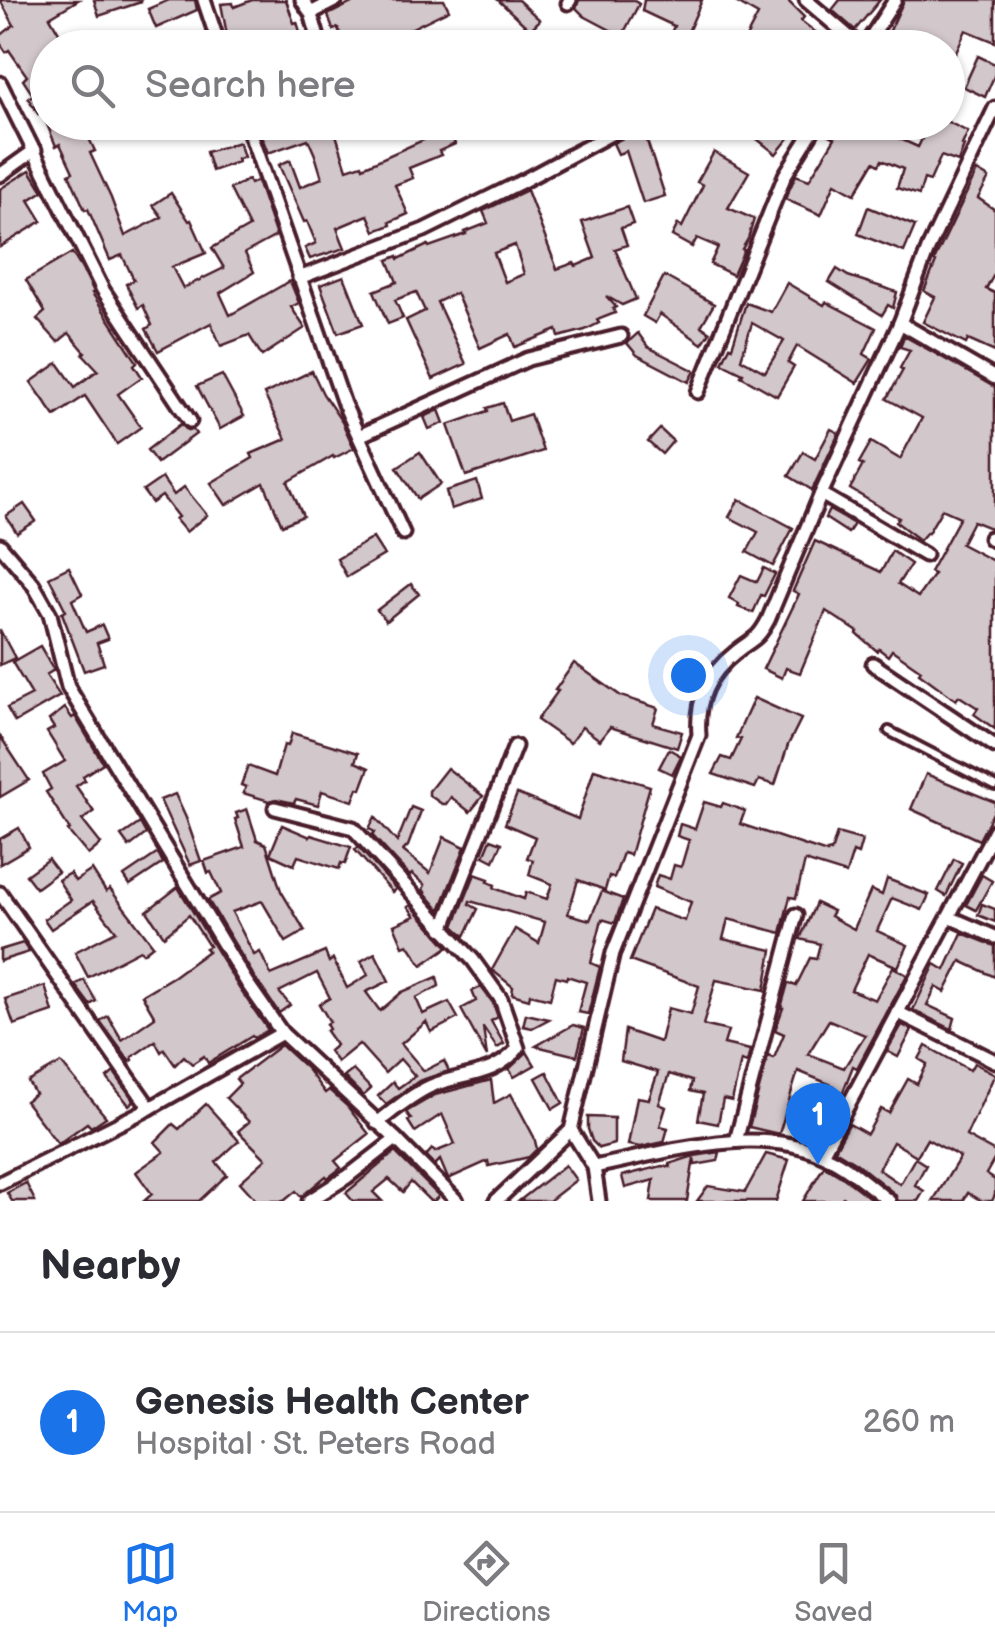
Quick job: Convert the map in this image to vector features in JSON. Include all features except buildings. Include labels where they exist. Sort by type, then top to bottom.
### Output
[{"type":"street","points":[[204,0],[214,30]]},
{"type":"street","points":[[302,0],[316,30]]},
{"type":"street","points":[[311,13],[336,0]]},
{"type":"street","points":[[806,0],[842,30]]},
{"type":"street","points":[[875,30],[894,0]]},
{"type":"street","points":[[0,83],[104,290],[190,422]]},
{"type":"street","points":[[496,1201],[571,1130],[614,954],[699,734],[700,700],[708,680],[740,648],[758,638],[768,620],[900,323],[928,247],[995,108]]},
{"type":"street","points":[[252,140],[344,404],[403,533]]},
{"type":"street","points":[[299,278],[424,230],[600,140]]},
{"type":"street","points":[[698,392],[785,175],[807,140]]},
{"type":"street","points":[[0,174],[35,150]]},
{"type":"street","points":[[900,323],[995,378]]},
{"type":"street","points":[[358,436],[528,359],[621,336]]},
{"type":"street","points":[[822,494],[925,555]]},
{"type":"street","points":[[0,546],[34,584],[50,614],[68,687],[246,983],[282,1032],[457,1201]]},
{"type":"street","points":[[872,664],[995,746]]},
{"type":"street","points":[[444,929],[515,746]]},
{"type":"street","points":[[275,808],[354,828],[472,960],[501,999],[518,1048],[495,1069],[428,1087],[377,1123]]},
{"type":"street","points":[[822,1154],[995,830]]},
{"type":"street","points":[[0,893],[150,1108]]},
{"type":"street","points":[[736,1140],[796,915]]},
{"type":"street","points":[[949,917],[995,937]]},
{"type":"street","points":[[897,1012],[995,1060]]},
{"type":"street","points":[[0,1182],[150,1108],[282,1032]]},
{"type":"street","points":[[571,1130],[594,1166],[598,1201]]},
{"type":"street","points":[[310,1201],[396,1140]]},
{"type":"street","points":[[594,1166],[736,1140],[775,1142],[822,1154],[889,1201]]},
{"type":"lane","points":[[890,731],[995,786]]},
{"type":"place","name":"Genesis Health Center","points":[[818,1165]]}]
